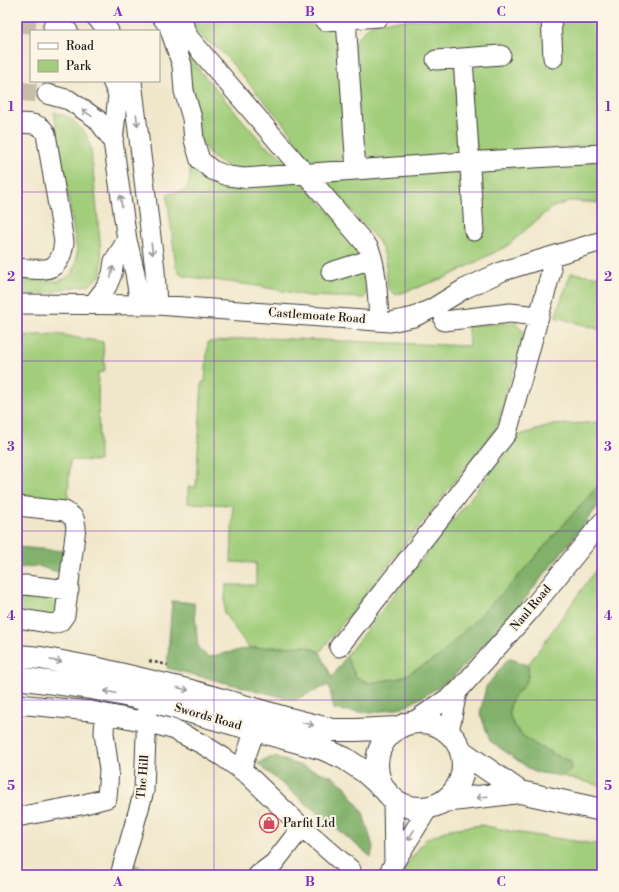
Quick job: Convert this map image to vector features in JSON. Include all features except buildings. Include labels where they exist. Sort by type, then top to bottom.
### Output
[{"type":"main road","name":"Swords Road","points":[[17,656],[41,658],[94,668],[191,691],[332,730],[356,730],[405,725]]},
{"type":"main road","name":"Swords Road","points":[[17,678],[92,688],[148,700],[324,749],[344,758],[366,772],[389,794]]},
{"type":"main road","points":[[436,804],[456,789],[462,778],[464,763],[458,742],[449,732],[437,724],[423,721],[405,725],[388,735],[378,753],[377,769],[380,782],[389,794],[406,806],[420,808],[436,804],[520,792],[602,810]]},
{"type":"main road","points":[[461,751],[520,792]]},
{"type":"street","points":[[96,17],[108,30]]},
{"type":"street","points":[[162,17],[169,27],[182,65],[184,91],[192,118],[194,140],[200,160],[212,170],[228,176],[244,178],[602,154]]},
{"type":"street","points":[[182,17],[185,30],[190,39],[368,247],[371,252],[377,287],[380,321]]},
{"type":"street","points":[[325,21],[379,17]]},
{"type":"street","points":[[551,17],[553,58]]},
{"type":"street","points":[[346,20],[356,170]]},
{"type":"street","points":[[436,60],[501,56]]},
{"type":"street","points":[[463,58],[474,231]]},
{"type":"street","points":[[112,82],[118,95],[114,141],[126,240],[135,273],[149,304]]},
{"type":"street","points":[[132,82],[155,270],[149,304]]},
{"type":"street","points":[[47,94],[69,100],[97,119],[114,141]]},
{"type":"street","points":[[17,123],[38,125],[44,129],[46,134],[64,242],[63,254],[59,262],[52,267],[43,269],[17,268]]},
{"type":"street","points":[[94,303],[108,286],[114,261],[126,240]]},
{"type":"street","name":"Castlemoate Road","points":[[17,304],[149,304],[390,322],[414,317],[433,308],[464,289],[503,271],[602,241]]},
{"type":"street","points":[[339,647],[507,433],[551,272],[550,257]]},
{"type":"street","points":[[331,272],[372,260]]},
{"type":"street","points":[[444,321],[510,313],[539,316]]},
{"type":"street","points":[[17,506],[65,511],[74,518],[76,527],[65,615],[60,622],[53,624],[17,618]]},
{"type":"street","name":"Naul Road","points":[[405,725],[457,692],[528,613],[602,522]]},
{"type":"street","points":[[17,586],[25,585],[69,590]]},
{"type":"street","points":[[449,732],[457,692]]},
{"type":"street","name":"The Hill","points":[[120,875],[144,791],[148,700]]},
{"type":"street","points":[[17,704],[105,714],[172,729],[202,744],[248,775],[302,827],[352,870]]},
{"type":"street","points":[[17,816],[81,805],[106,798],[109,770],[104,733],[105,714]]},
{"type":"street","points":[[241,770],[255,730]]},
{"type":"street","points":[[389,794],[391,869]]},
{"type":"street","points":[[391,869],[436,804]]},
{"type":"street","points":[[258,875],[274,863],[302,827]]},
{"type":"path","points":[[146,660],[176,667]]},
{"type":"green space","points":[[191,17],[341,17],[346,152],[341,159],[337,161],[307,162],[297,150],[290,131],[222,52],[199,34]]},
{"type":"green space","points":[[465,17],[532,17],[543,27],[560,32],[562,24],[567,17],[602,17],[602,145],[478,153],[455,68],[461,148],[457,155],[376,161],[369,157],[361,148],[354,43],[364,31],[378,22]]},
{"type":"green space","points":[[180,30],[200,71],[264,145],[277,153],[292,167],[243,169],[224,164],[209,154],[201,140]]},
{"type":"green space","points":[[54,112],[71,118],[86,134],[91,150],[102,261],[101,275],[89,285],[57,290],[55,292],[17,295],[17,278],[57,281],[63,280],[71,274],[75,267],[77,251]]},
{"type":"green space","points":[[602,161],[602,203],[569,201],[551,208],[507,246],[447,277],[396,295],[388,288],[386,260],[379,242],[323,179],[452,171],[458,173],[464,180],[478,173],[482,169]]},
{"type":"green space","points":[[189,162],[202,173],[302,182],[362,248],[364,266],[370,288],[364,298],[309,296],[258,286],[184,276],[176,267],[167,194],[181,192],[186,189],[190,178]]},
{"type":"green space","points":[[571,273],[602,277],[602,330],[555,317]]},
{"type":"green space","points":[[515,322],[528,337],[521,363],[515,362],[498,425],[320,652],[306,646],[249,648],[224,613],[226,585],[256,585],[256,563],[231,562],[233,505],[188,503],[188,487],[196,487],[202,382],[205,382],[208,342],[250,338],[269,338],[469,346],[468,326]]},
{"type":"green space","points":[[56,334],[103,342],[105,371],[98,373],[99,461],[70,460],[68,500],[17,495],[17,336]]},
{"type":"green space","points":[[602,422],[602,481],[514,581],[437,658],[400,678],[369,683],[356,677],[346,656],[520,435],[553,425]]},
{"type":"green space","points":[[602,481],[602,501],[510,618],[450,680],[407,706],[372,713],[334,710],[329,685],[294,700],[167,668],[172,601],[194,603],[198,648],[208,657],[249,648],[306,646],[320,652],[332,678],[346,656],[356,677],[369,683],[400,678],[437,658],[514,581]]},
{"type":"green space","points":[[17,547],[65,551],[61,573],[38,566],[17,568]]},
{"type":"green space","points":[[602,561],[602,786],[562,776],[571,769],[569,761],[549,752],[527,739],[518,731],[512,722],[510,711],[512,700],[527,680],[528,665]]},
{"type":"green space","points":[[17,593],[59,594],[56,617],[17,615]]},
{"type":"green space","points":[[509,658],[528,665],[527,680],[512,700],[510,711],[512,722],[518,731],[538,746],[570,761],[571,769],[562,776],[534,772],[490,741],[480,713],[486,687]]},
{"type":"green space","points":[[275,757],[331,776],[345,786],[363,813],[373,847],[371,857],[258,764],[265,759]]},
{"type":"green space","points":[[481,825],[520,833],[602,845],[602,875],[401,875],[402,871],[426,839],[450,829]]},
{"type":"green space","points":[[134,864],[152,875],[132,875]]},
{"type":"tunnel","points":[[17,23],[53,26]]},
{"type":"tunnel","points":[[17,91],[47,94]]},
{"type":"place","name":"Parfit Ltd","points":[[269,823]]}]
